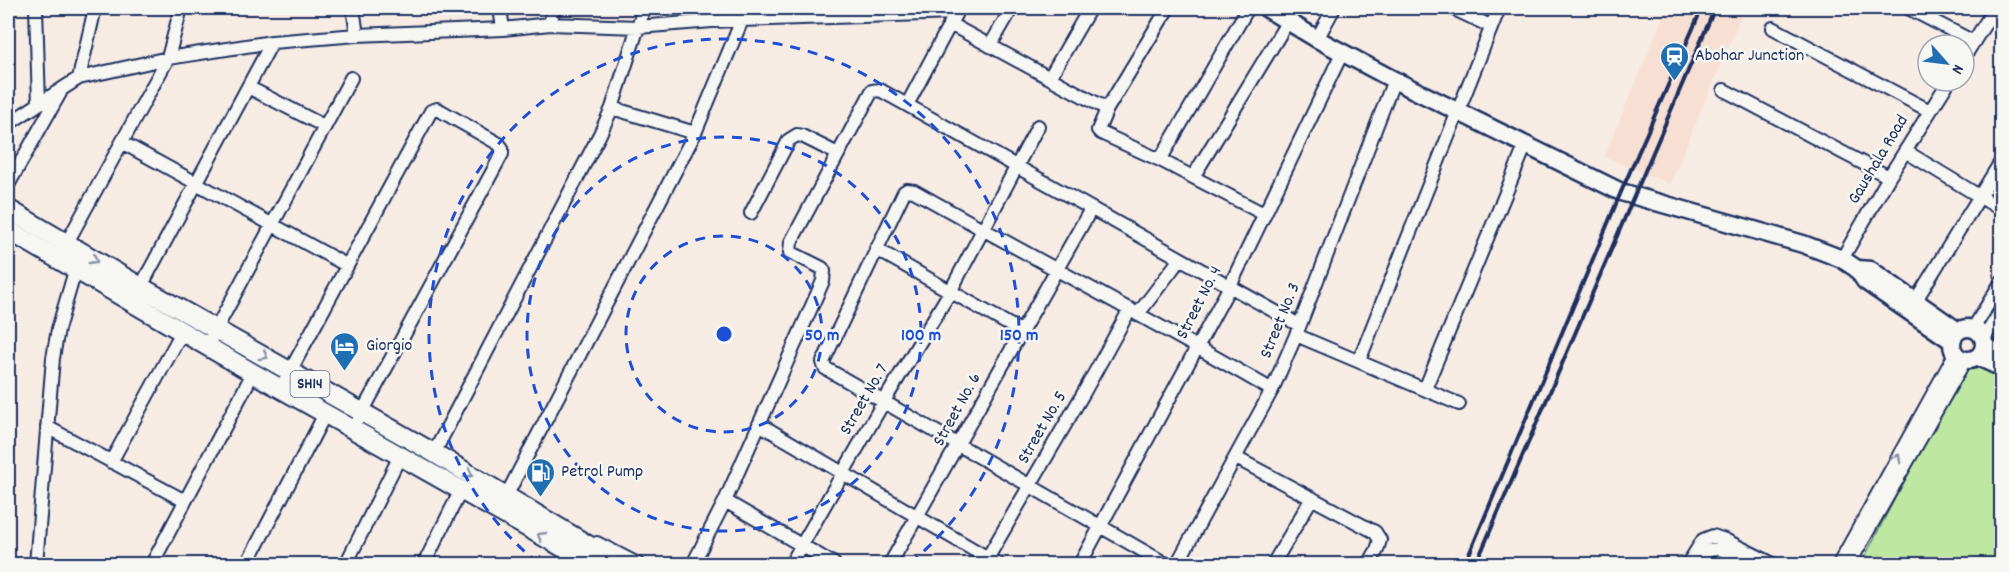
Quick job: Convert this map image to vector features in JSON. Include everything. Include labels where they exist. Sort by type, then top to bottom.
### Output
[{"type":"main road","points":[[1266,8],[1317,39],[1394,80],[1621,192],[1803,244],[1842,259],[1857,269],[1871,270],[1912,306],[2001,368]]},
{"type":"main road","name":"SH14","points":[[8,209],[434,453],[502,503],[592,564]]},
{"type":"main road","name":"SH14","points":[[9,235],[57,260],[461,490],[502,503]]},
{"type":"main road","points":[[1969,345],[2001,355]]},
{"type":"main road","name":"SH14","points":[[578,553],[603,554],[606,564]]},
{"type":"street","points":[[36,8],[39,105]]},
{"type":"street","points":[[79,78],[95,8]]},
{"type":"street","points":[[57,260],[168,58],[181,8]]},
{"type":"street","points":[[353,8],[357,35]]},
{"type":"street","points":[[500,8],[503,29]]},
{"type":"street","points":[[550,24],[554,8]]},
{"type":"street","points":[[434,453],[585,166],[612,108],[644,8]]},
{"type":"street","points":[[712,21],[720,8]]},
{"type":"street","points":[[990,46],[1012,8]]},
{"type":"street","points":[[1050,77],[1090,8]]},
{"type":"street","points":[[1168,8],[1107,108],[1098,130],[1264,214]]},
{"type":"street","points":[[1160,160],[1248,8]]},
{"type":"street","points":[[1317,39],[1334,8]]},
{"type":"street","points":[[1452,8],[1490,26]]},
{"type":"street","points":[[1359,361],[1456,111],[1499,8]]},
{"type":"street","points":[[1908,8],[1957,33]]},
{"type":"street","points":[[1976,39],[1995,8]]},
{"type":"street","points":[[8,124],[79,78],[168,58],[272,42],[357,35],[503,29],[550,24],[638,27],[842,12],[955,15],[990,46],[1107,108]]},
{"type":"street","points":[[907,105],[955,15]]},
{"type":"street","points":[[502,503],[695,133],[742,20]]},
{"type":"street","points":[[1193,177],[1288,21]]},
{"type":"street","points":[[1773,28],[1930,111]]},
{"type":"street","points":[[132,303],[272,42]]},
{"type":"street","name":"Street No. 4","points":[[1080,564],[1230,286],[1342,53]]},
{"type":"street","points":[[207,346],[351,78]]},
{"type":"street","name":"Street No. 3","points":[[1177,564],[1272,390],[1298,330],[1394,80]]},
{"type":"street","points":[[248,87],[324,126]]},
{"type":"street","points":[[8,185],[62,89]]},
{"type":"street","points":[[693,564],[725,501],[824,281],[822,268],[789,249],[872,91],[880,90],[1230,286],[1298,330],[1359,361],[1459,404]]},
{"type":"street","points":[[1724,90],[1889,177]]},
{"type":"street","name":"Gaushala Road","points":[[1842,259],[1889,177],[1941,93]]},
{"type":"street","points":[[612,108],[695,133]]},
{"type":"street","points":[[281,388],[431,111],[437,109],[499,144],[502,153],[352,430]]},
{"type":"street","name":"Street No. 7","points":[[791,564],[950,292],[1038,126]]},
{"type":"street","points":[[751,213],[789,140],[794,136],[802,136],[838,154]]},
{"type":"street","points":[[123,142],[346,265]]},
{"type":"street","points":[[1425,389],[1526,144]]},
{"type":"street","points":[[1905,151],[2001,210]]},
{"type":"street","points":[[1912,306],[2001,160]]},
{"type":"street","points":[[1166,564],[828,371],[823,365],[876,249],[907,190],[914,191],[1056,271],[1134,311],[1272,390]]},
{"type":"street","name":"Street No. 6","points":[[890,564],[1091,209]]},
{"type":"street","points":[[876,249],[1022,332]]},
{"type":"street","name":"Street No. 5","points":[[990,562],[1029,486],[1134,311],[1180,259]]},
{"type":"street","points":[[36,564],[56,339],[75,271]]},
{"type":"street","points":[[1849,564],[1969,345],[2001,281]]},
{"type":"street","points":[[1839,564],[1969,345],[2001,309]]},
{"type":"street","points":[[111,462],[182,332]]},
{"type":"street","points":[[152,564],[253,373]]},
{"type":"street","points":[[247,564],[325,414]]},
{"type":"street","points":[[759,424],[990,562]]},
{"type":"street","points":[[47,427],[185,501]]},
{"type":"street","points":[[346,564],[400,456]]},
{"type":"street","points":[[1236,458],[1375,532],[1380,540],[1369,564]]},
{"type":"street","points":[[424,564],[461,490]]},
{"type":"street","points":[[1272,564],[1312,498]]},
{"type":"street","points":[[725,501],[834,564]]},
{"type":"street","points":[[1690,562],[1703,540],[1713,536],[1773,564]]},
{"type":"street","points":[[578,553],[595,542],[638,564]]},
{"type":"street","points":[[1690,562],[1714,548],[1752,564]]},
{"type":"shaded area","name":"Abohar Junction","points":[[1667,8],[1745,8],[1670,184],[1604,157]]},
{"type":"green space","points":[[1969,355],[2001,371],[2001,564],[1861,564]]},
{"type":"railway","points":[[1465,564],[1621,192],[1702,8]]},
{"type":"railway","points":[[1476,564],[1715,8]]},
{"type":"place","name":"Abohar Junction","points":[[1674,82]]},
{"type":"place","name":"Giorgio","points":[[345,372]]},
{"type":"place","name":"Petrol Pump","points":[[540,498]]}]
